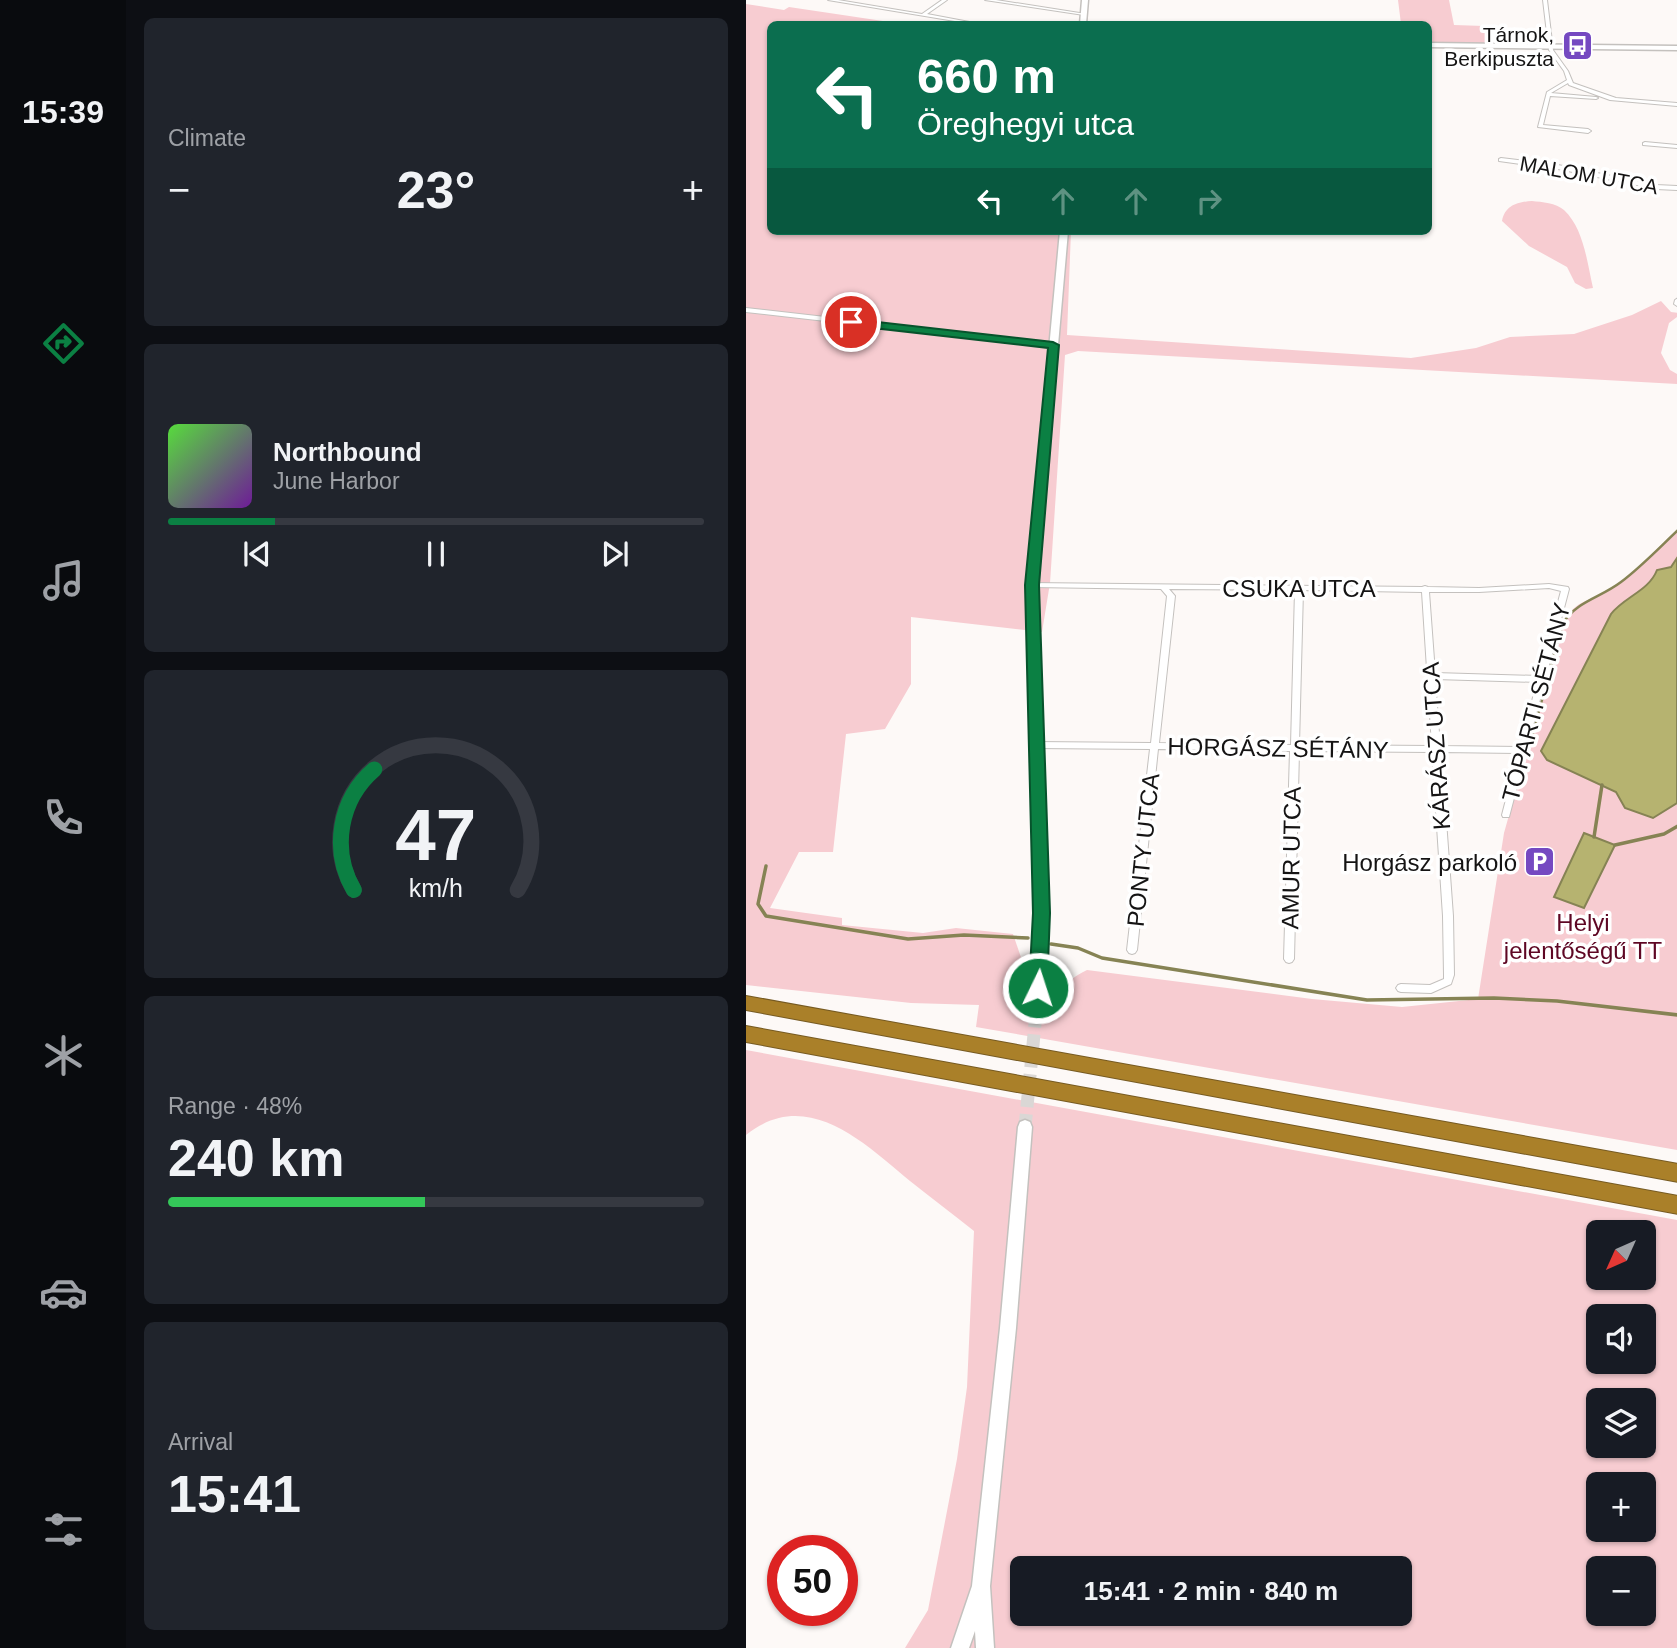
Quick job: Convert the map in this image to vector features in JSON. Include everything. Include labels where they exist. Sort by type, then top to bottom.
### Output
[{"type":"highway","points":[[746,1003],[1678,1173]]},
{"type":"highway","points":[[746,1034],[1678,1205]]},
{"type":"main road","points":[[1083,21],[1085,0]]},
{"type":"main road","points":[[1036,1014],[1042,913],[1032,585],[1064,235]]},
{"type":"main road","points":[[985,1648],[981,1586],[1025,1127]]},
{"type":"main road","points":[[960,1648],[981,1586]]},
{"type":"street","points":[[830,0],[960,21]]},
{"type":"street","points":[[923,15],[945,0]]},
{"type":"street","points":[[987,0],[1084,14]]},
{"type":"street","points":[[1545,0],[1553,54],[1566,71],[1569,82],[1579,89],[1614,99]]},
{"type":"street","points":[[1432,46],[1678,48]]},
{"type":"street","points":[[1569,82],[1548,94],[1540,126],[1588,131]]},
{"type":"street","points":[[1548,94],[1678,105]]},
{"type":"street","points":[[1645,144],[1678,147]]},
{"type":"street","name":"MALOM UTCA","points":[[1501,160],[1558,167],[1651,187],[1678,188]]},
{"type":"street","points":[[746,310],[1053,345]]},
{"type":"street","name":"CSUKA UTCA","points":[[1032,585],[1500,590],[1549,586],[1565,589]]},
{"type":"street","name":"PONTY UTCA","points":[[1132,950],[1171,596],[1163,586]]},
{"type":"street","name":"AMUR UTCA","points":[[1289,959],[1299,588]]},
{"type":"street","name":"KÁRÁSZ UTCA","points":[[1401,988],[1439,987],[1448,981],[1449,975],[1448,916],[1434,749],[1425,588]]},
{"type":"street","name":"TÓPARTI SÉTÁNY","points":[[1506,815],[1565,589]]},
{"type":"street","points":[[1431,676],[1541,679]]},
{"type":"street","name":"HORGÁSZ SÉTÁNY","points":[[1035,745],[1521,750]]},
{"type":"green space","points":[[1398,0],[1449,0],[1454,25],[1484,26],[1490,44],[1432,42],[1432,21],[1401,21]]},
{"type":"green space","name":"Helyi jelentőségű TT","points":[[746,4],[784,10],[789,7],[883,21],[767,21],[767,235],[1071,235],[1067,335],[1411,358],[1476,348],[1510,337],[1574,334],[1632,315],[1661,301],[1671,312],[1678,313],[1669,323],[1661,353],[1670,370],[1677,374],[1677,384],[1078,351],[1065,355],[1050,583],[1042,632],[911,617],[911,684],[885,729],[846,734],[833,852],[799,852],[770,908],[842,918],[842,925],[923,933],[956,928],[1013,934],[1028,978],[1022,1014],[1046,1019],[1066,984],[1087,970],[1312,999],[1402,1007],[1478,999],[1504,833],[1563,623],[1573,609],[1611,589],[1628,576],[1677,530],[1677,1150],[976,1027],[979,1005],[911,1003],[746,985]]},
{"type":"green space","points":[[1532,201],[1557,206],[1571,218],[1584,246],[1593,288],[1586,289],[1575,283],[1567,267],[1529,246],[1502,221],[1506,211],[1513,205]]},
{"type":"green space","points":[[746,1050],[1677,1220],[1677,1648],[905,1648],[928,1610],[957,1459],[967,1387],[974,1231],[874,1151],[834,1125],[813,1118],[791,1116],[769,1121],[746,1135]]},
{"type":"shaded area","points":[[1677,558],[1677,803],[1653,818],[1625,808],[1616,792],[1547,760],[1541,751],[1611,614],[1642,589],[1657,570],[1671,567]]},
{"type":"shaded area","points":[[1584,833],[1615,845],[1584,908],[1554,897]]},
{"type":"waterway","points":[[1530,744],[1563,623],[1575,610],[1628,576],[1678,530]]},
{"type":"waterway","points":[[1594,837],[1602,785]]},
{"type":"waterway","points":[[1615,845],[1664,834],[1678,826]]},
{"type":"waterway","points":[[766,866],[758,904],[766,916],[908,939],[964,935],[1028,938]]},
{"type":"waterway","points":[[1051,944],[1078,948],[1102,958],[1367,1000],[1494,998],[1557,1001],[1678,1015]]},
{"type":"tunnel","points":[[1025,1127],[1036,1014]]},
{"type":"place","name":"Tárnok, Berkipuszta","points":[[1577,46]]},
{"type":"place","name":"Horgász parkoló","points":[[1540,862]]},
{"type":"route","points":[[851,322],[1053,345],[1032,585],[1042,913],[1038,988]]}]
